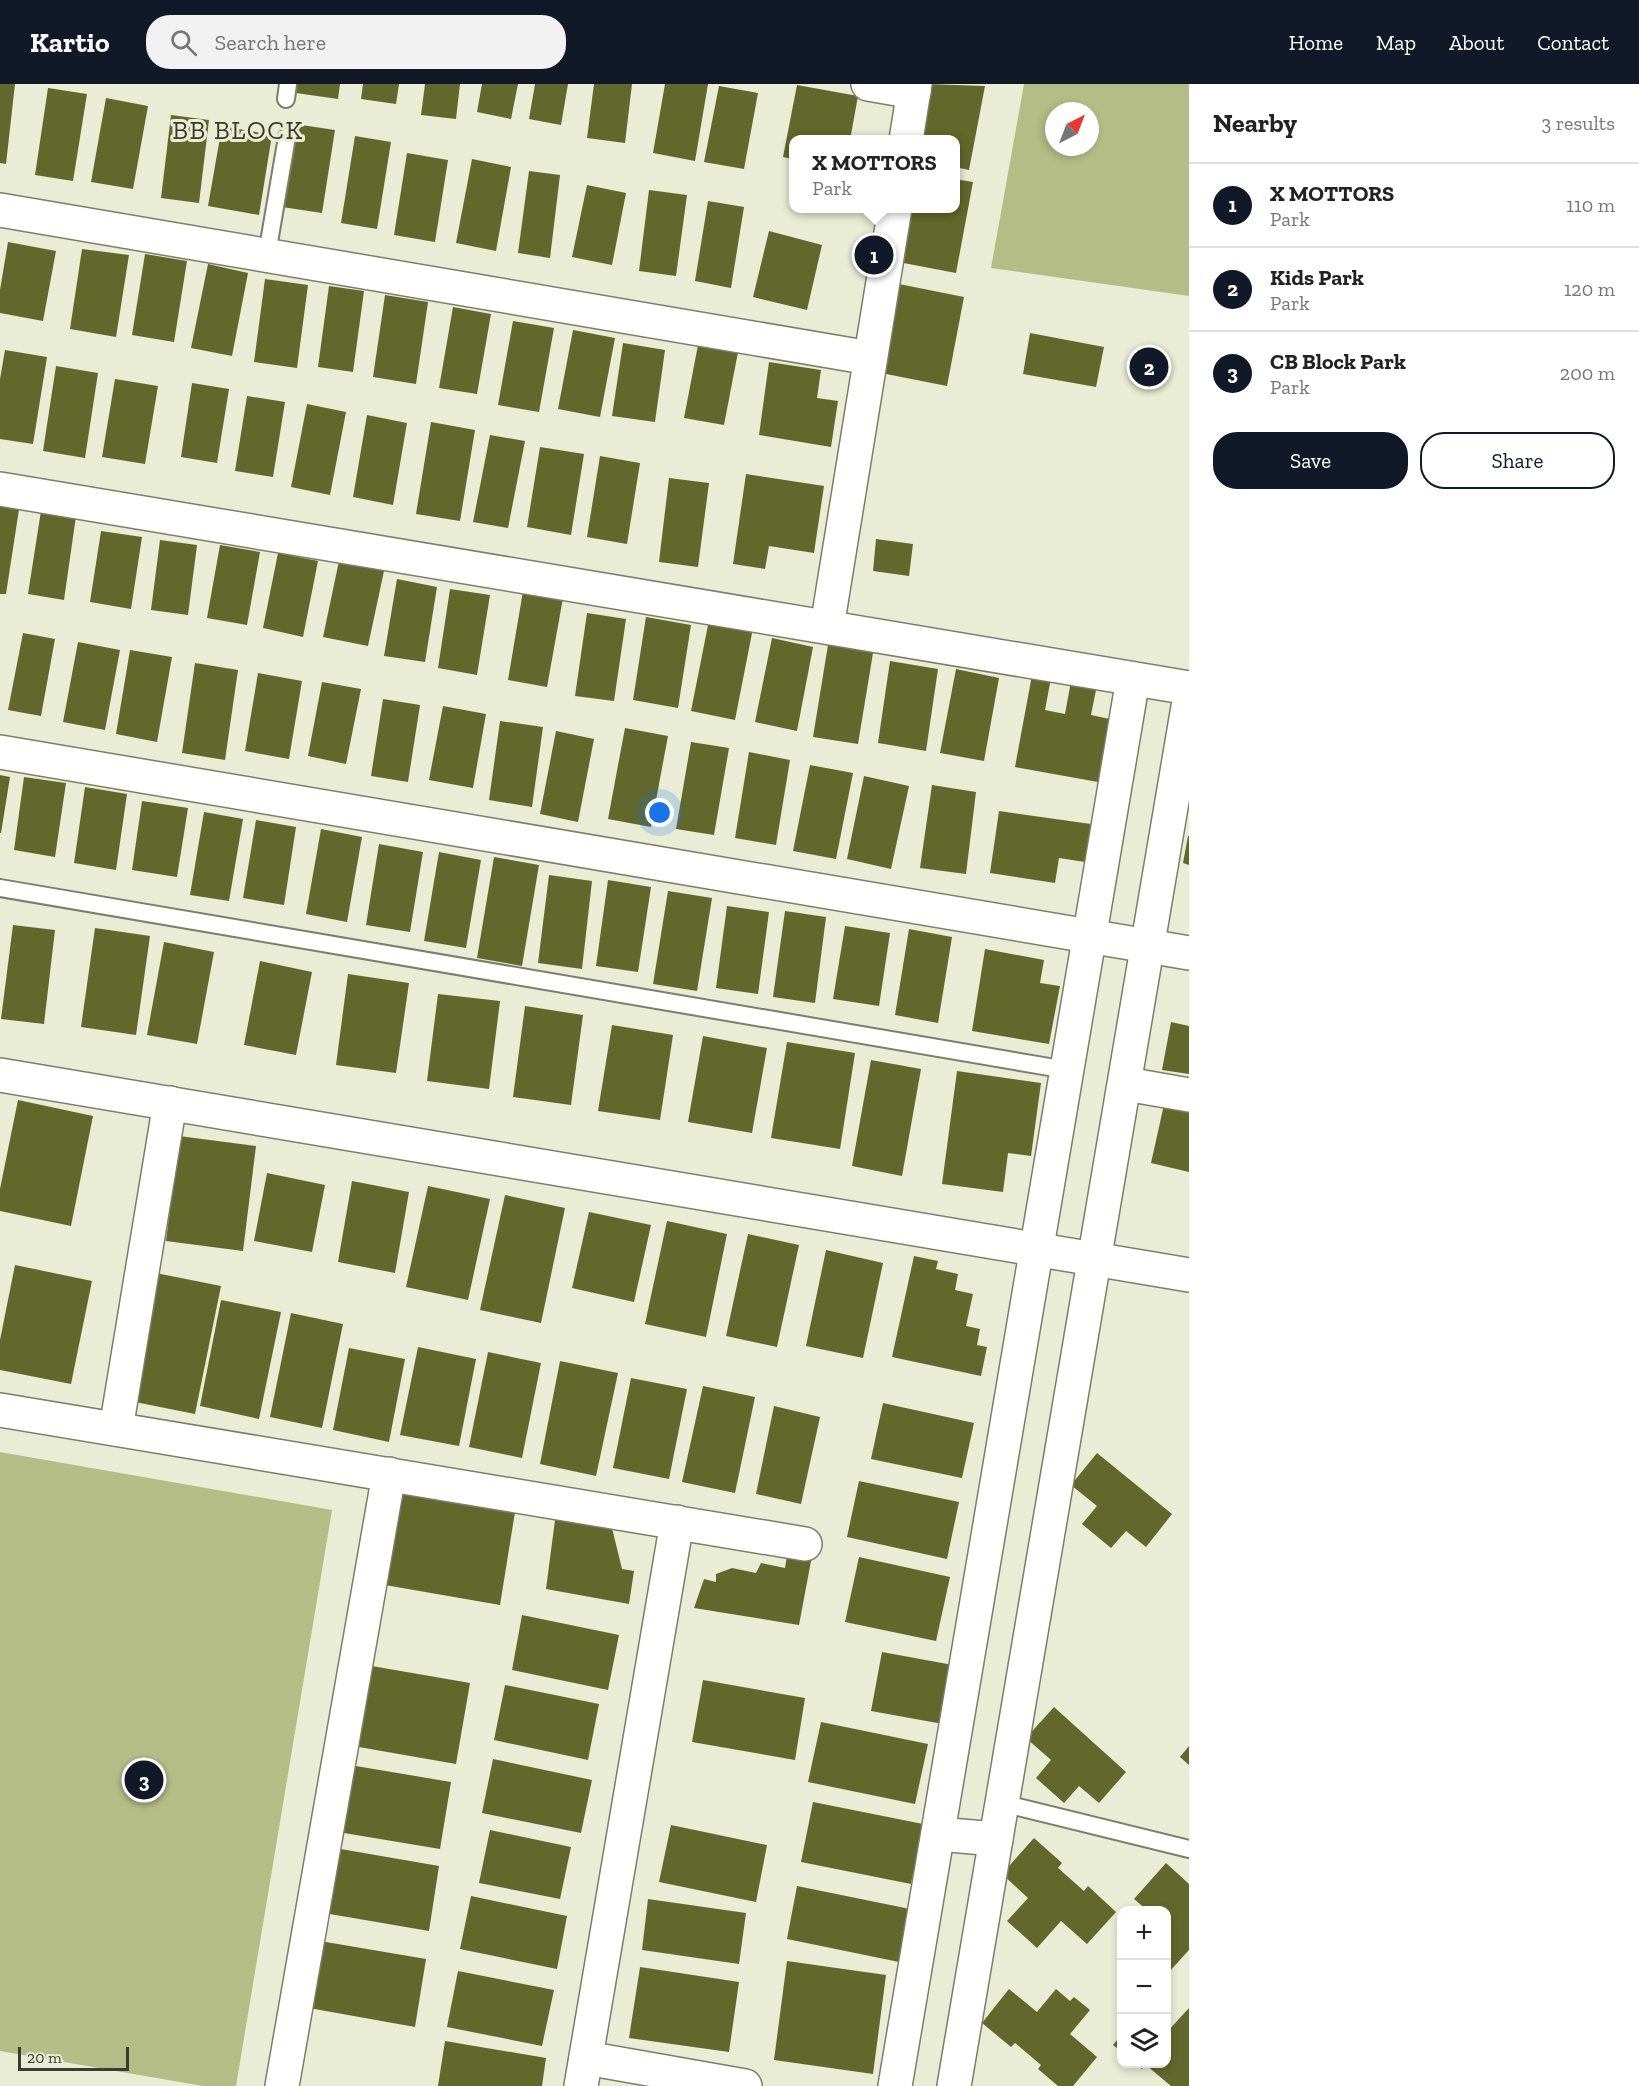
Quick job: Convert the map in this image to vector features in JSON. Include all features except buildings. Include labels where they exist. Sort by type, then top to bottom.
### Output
[{"type":"street","points":[[868,84],[914,88],[907,135]]},
{"type":"street","points":[[0,210],[870,358]]},
{"type":"street","points":[[827,627],[894,213]]},
{"type":"street","points":[[0,489],[1189,688]]},
{"type":"street","points":[[894,2086],[1133,679]]},
{"type":"street","points":[[954,2086],[1094,1258],[1126,1084],[1189,701]]},
{"type":"street","points":[[0,753],[1189,953]]},
{"type":"street","points":[[0,1075],[1189,1275]]},
{"type":"street","points":[[1126,1084],[1189,1095]]},
{"type":"street","points":[[116,1429],[170,1103]]},
{"type":"street","points":[[0,1410],[805,1544]]},
{"type":"street","points":[[282,2086],[389,1474]]},
{"type":"street","points":[[677,1522],[584,2072],[745,2086]]},
{"type":"street","points":[[938,1834],[996,1839]]},
{"type":"lane","points":[[267,254],[287,137]]},
{"type":"lane","points":[[0,888],[1067,1070]]},
{"type":"lane","points":[[1002,1803],[1189,1849]]},
{"type":"green space","points":[[1024,84],[1189,84],[1189,296],[991,268]]},
{"type":"green space","points":[[0,1452],[332,1510],[236,2086],[203,2086],[0,2051]]},
{"type":"place","name":"X MOTTORS","points":[[874,255]]},
{"type":"place","name":"Kids Park","points":[[1149,367]]},
{"type":"place","name":"CB Block Park","points":[[144,1780]]},
{"type":"district","name":"BB BLOCK","points":[[238,130]]}]
